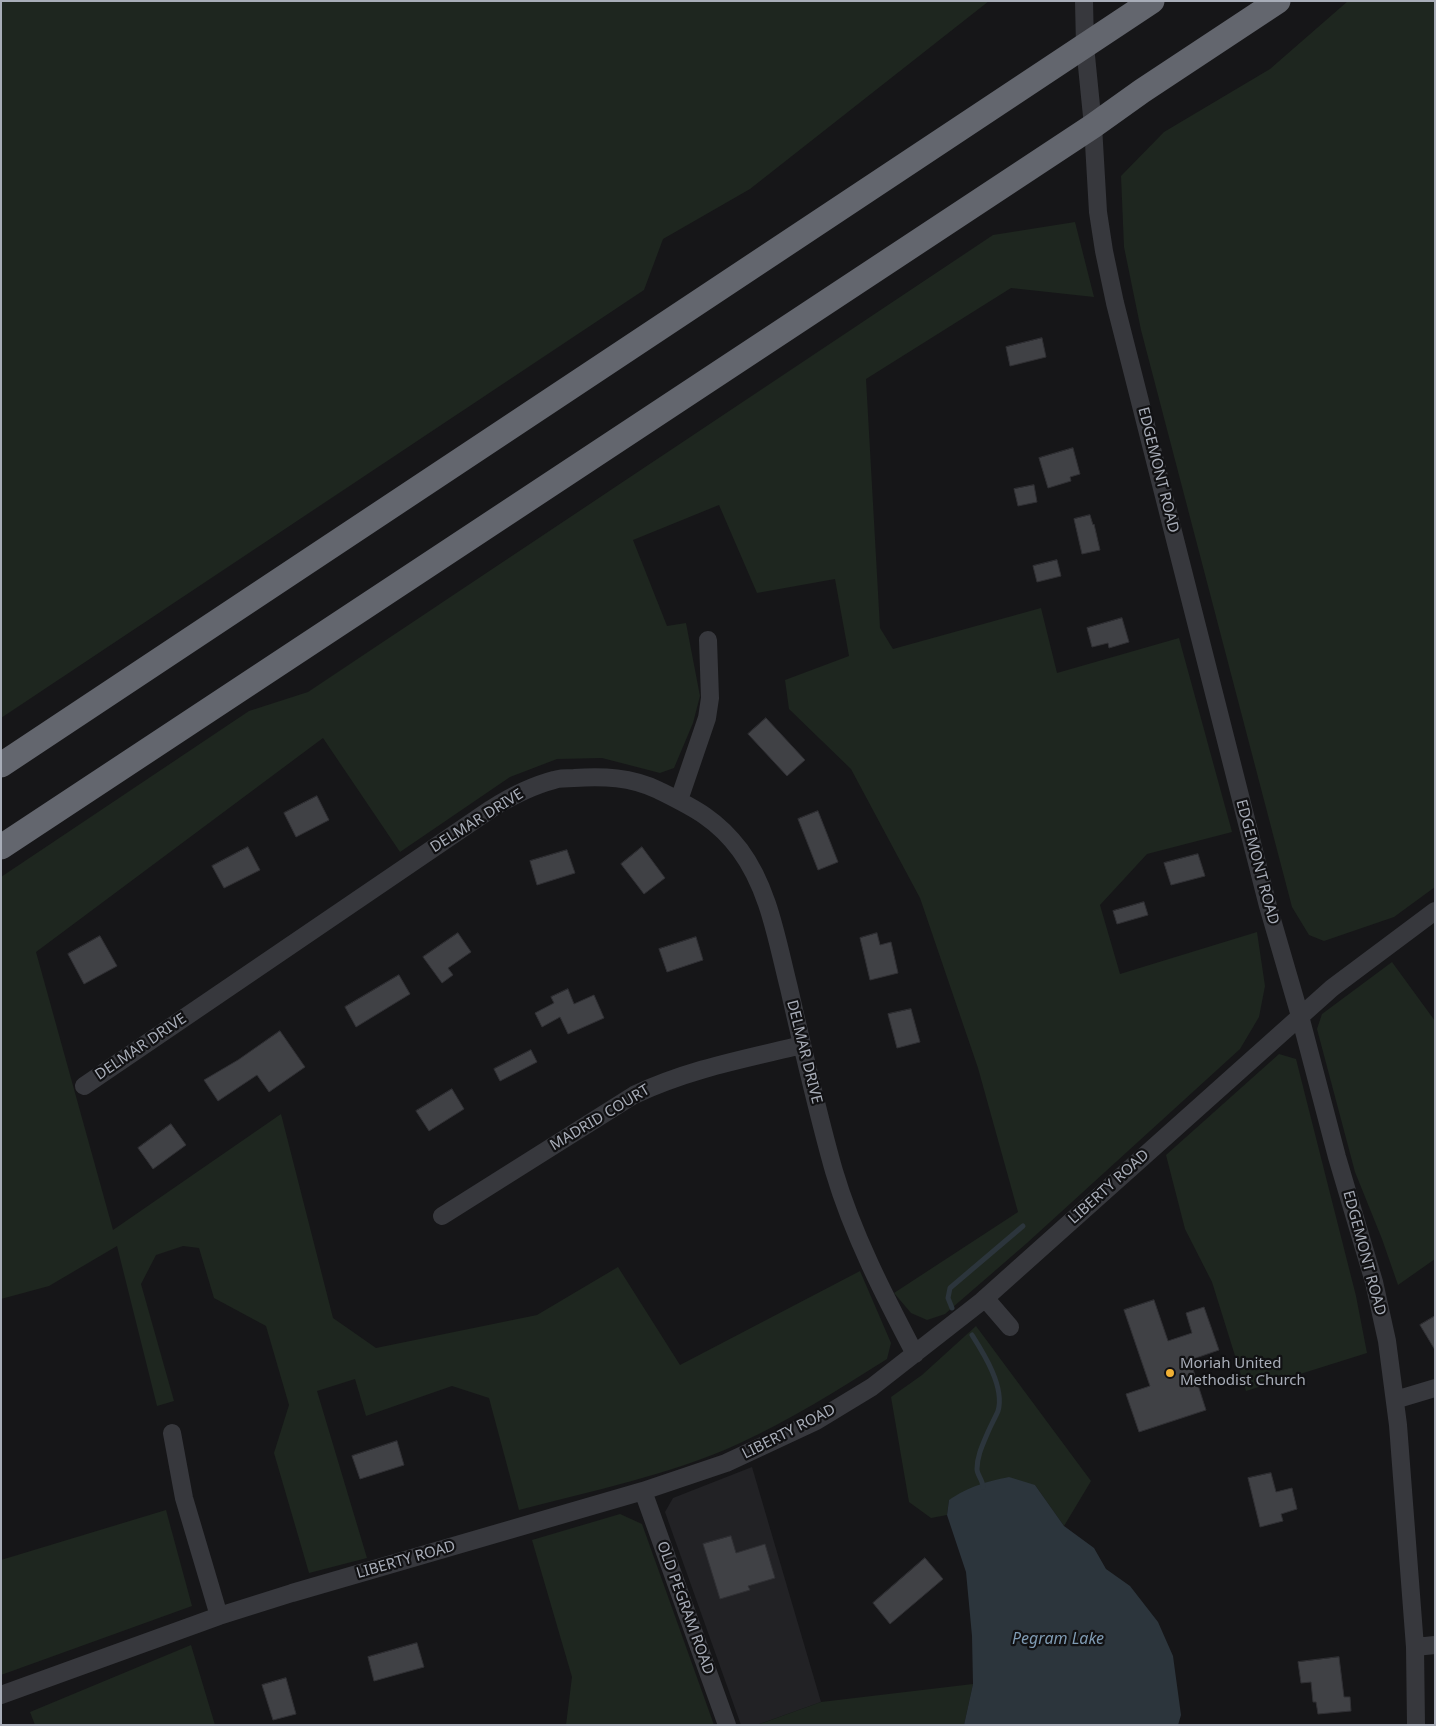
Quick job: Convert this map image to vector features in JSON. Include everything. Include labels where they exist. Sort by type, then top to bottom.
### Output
[{"type":"highway","points":[[1,765],[1152,1]]},
{"type":"highway","points":[[1,847],[1093,126],[1278,1]]},
{"type":"street","name":"EDGEMONT ROAD","points":[[1084,1],[1085,46],[1093,126],[1098,212],[1115,303],[1268,906],[1300,1016],[1337,1157],[1374,1282],[1387,1341],[1398,1425],[1415,1647],[1416,1725]]},
{"type":"street","points":[[679,800],[707,718],[710,698],[708,640]]},
{"type":"street","name":"DELMAR DRIVE","points":[[84,1086],[515,794],[555,779],[599,776],[647,785],[699,811],[717,825],[739,849],[757,878],[772,920],[834,1170],[848,1215],[879,1287],[915,1354]]},
{"type":"street","name":"LIBERTY ROAD","points":[[1,1695],[219,1616],[643,1491],[726,1463],[816,1421],[872,1387],[985,1298],[1332,988],[1435,911]]},
{"type":"street","name":"MADRID COURT","points":[[442,1216],[640,1092],[696,1070],[802,1045]]},
{"type":"street","points":[[985,1298],[1010,1327]]},
{"type":"street","points":[[1395,1400],[1435,1388]]},
{"type":"street","points":[[172,1433],[184,1498],[219,1616]]},
{"type":"street","name":"OLD PEGRAM ROAD","points":[[643,1491],[727,1725]]},
{"type":"street","points":[[1415,1647],[1435,1645]]},
{"type":"shaded area","points":[[1,1],[989,1],[750,189],[663,239],[644,290],[1,718]]},
{"type":"shaded area","points":[[1348,1],[1435,1],[1435,887],[1394,917],[1324,941],[1309,935],[1292,907],[1141,330],[1124,247],[1121,176],[1164,132],[1270,69]]},
{"type":"shaded area","points":[[1075,222],[1094,297],[1011,288],[866,379],[880,628],[893,649],[1041,608],[1057,673],[1179,638],[1232,832],[1147,854],[1100,905],[1120,974],[1257,932],[1265,986],[1259,1017],[1240,1049],[1027,1243],[945,1314],[927,1320],[911,1313],[894,1293],[1018,1212],[978,1068],[920,898],[851,769],[789,709],[785,680],[849,656],[835,579],[757,593],[719,505],[633,540],[667,626],[686,623],[700,696],[693,723],[674,768],[660,773],[602,758],[557,759],[510,777],[400,852],[323,738],[36,952],[113,1230],[281,1114],[333,1318],[376,1348],[537,1315],[618,1267],[680,1365],[860,1271],[891,1343],[887,1359],[795,1415],[757,1435],[712,1455],[630,1481],[519,1510],[489,1398],[452,1386],[366,1416],[355,1379],[317,1391],[367,1558],[309,1573],[274,1453],[289,1405],[266,1326],[214,1298],[199,1248],[183,1246],[156,1255],[141,1284],[174,1401],[157,1406],[117,1246],[49,1286],[1,1299],[1,877],[249,711],[308,692],[993,235]]},
{"type":"shaded area","points":[[1392,962],[1435,1021],[1435,1259],[1398,1285],[1355,1172],[1317,1029],[1322,1014]]},
{"type":"shaded area","points":[[1279,1054],[1296,1059],[1356,1296],[1367,1353],[1246,1391],[1212,1282],[1185,1229],[1166,1155]]},
{"type":"shaded area","points":[[976,1326],[1091,1481],[1064,1526],[1035,1485],[949,1500],[947,1515],[931,1518],[909,1502],[891,1397],[922,1375]]},
{"type":"shaded area","points":[[752,1467],[821,1702],[757,1725],[741,1725],[665,1512],[673,1498]]},
{"type":"shaded area","points":[[166,1510],[192,1606],[1,1675],[1,1560]]},
{"type":"shaded area","points":[[620,1514],[642,1524],[714,1725],[566,1725],[572,1677],[532,1540]]},
{"type":"shaded area","points":[[191,1645],[215,1725],[35,1725],[30,1712]]},
{"type":"shaded area","points":[[973,1684],[964,1725],[757,1725],[821,1702]]},
{"type":"water","name":"Pegram Lake","points":[[1009,1477],[1035,1485],[1064,1526],[1094,1548],[1106,1569],[1130,1586],[1158,1622],[1173,1656],[1181,1715],[1178,1725],[964,1725],[973,1684],[972,1636],[966,1572],[947,1515],[949,1500],[978,1485]]},
{"type":"building","points":[[1042,338],[1046,357],[1010,366],[1006,347]]},
{"type":"building","points":[[1073,448],[1080,474],[1070,477],[1071,481],[1048,488],[1039,458]]},
{"type":"building","points":[[1034,485],[1037,502],[1018,506],[1014,489]]},
{"type":"building","points":[[1090,515],[1100,550],[1082,554],[1074,519]]},
{"type":"building","points":[[1057,560],[1061,576],[1037,582],[1033,566]]},
{"type":"building","points":[[1122,618],[1129,642],[1109,648],[1108,643],[1092,647],[1087,628]]},
{"type":"building","points":[[766,718],[805,760],[787,776],[748,734]]},
{"type":"building","points":[[317,796],[329,820],[296,837],[284,813]]},
{"type":"building","points":[[818,811],[838,862],[818,870],[798,819]]},
{"type":"building","points":[[248,847],[260,870],[224,888],[212,866]]},
{"type":"building","points":[[642,847],[665,878],[644,894],[621,864]]},
{"type":"building","points":[[567,850],[575,873],[537,885],[530,861]]},
{"type":"building","points":[[1198,854],[1205,876],[1171,885],[1164,863]]},
{"type":"building","points":[[1144,902],[1148,915],[1117,924],[1113,911]]},
{"type":"building","points":[[458,933],[471,952],[448,968],[453,975],[442,983],[423,957]]},
{"type":"building","points":[[877,933],[880,945],[891,942],[898,973],[870,980],[860,938]]},
{"type":"building","points":[[100,936],[117,966],[84,984],[68,954]]},
{"type":"building","points":[[696,937],[703,960],[667,972],[659,949]]},
{"type":"building","points":[[399,975],[410,994],[356,1027],[345,1007]]},
{"type":"building","points":[[568,989],[574,1004],[594,995],[604,1018],[568,1034],[560,1017],[542,1027],[535,1013],[554,1003],[551,997]]},
{"type":"building","points":[[911,1009],[920,1042],[897,1048],[888,1014]]},
{"type":"building","points":[[280,1031],[305,1067],[269,1092],[257,1075],[218,1101],[204,1080],[238,1060]]},
{"type":"building","points":[[531,1050],[537,1062],[500,1081],[494,1069]]},
{"type":"building","points":[[452,1089],[464,1109],[429,1131],[416,1111]]},
{"type":"building","points":[[171,1124],[186,1145],[153,1169],[138,1148]]},
{"type":"building","name":"Moriah United Methodist Church","points":[[1154,1300],[1168,1341],[1192,1333],[1186,1313],[1204,1307],[1219,1350],[1190,1360],[1206,1410],[1139,1432],[1126,1394],[1150,1386],[1124,1310]]},
{"type":"building","points":[[1435,1316],[1435,1350],[1420,1325]]},
{"type":"building","points":[[397,1441],[404,1465],[360,1479],[352,1456]]},
{"type":"building","points":[[1271,1473],[1276,1492],[1292,1488],[1297,1509],[1281,1514],[1283,1521],[1260,1527],[1248,1478]]},
{"type":"building","points":[[731,1536],[736,1553],[765,1544],[775,1578],[748,1586],[750,1590],[720,1599],[703,1544]]},
{"type":"building","points":[[925,1558],[943,1579],[890,1624],[873,1603]]},
{"type":"building","points":[[417,1643],[424,1667],[374,1681],[368,1657]]},
{"type":"building","points":[[1339,1657],[1344,1697],[1350,1697],[1351,1711],[1318,1714],[1316,1702],[1313,1702],[1311,1682],[1301,1683],[1298,1662]]},
{"type":"building","points":[[286,1678],[296,1714],[273,1720],[262,1685]]},
{"type":"waterway","points":[[952,1308],[948,1298],[950,1288],[1023,1226]]},
{"type":"waterway","points":[[972,1335],[992,1371],[999,1392],[998,1411],[984,1441],[977,1464],[977,1471],[983,1487]]},
{"type":"place","name":"Moriah United Methodist Church","points":[[1170,1373]]}]
